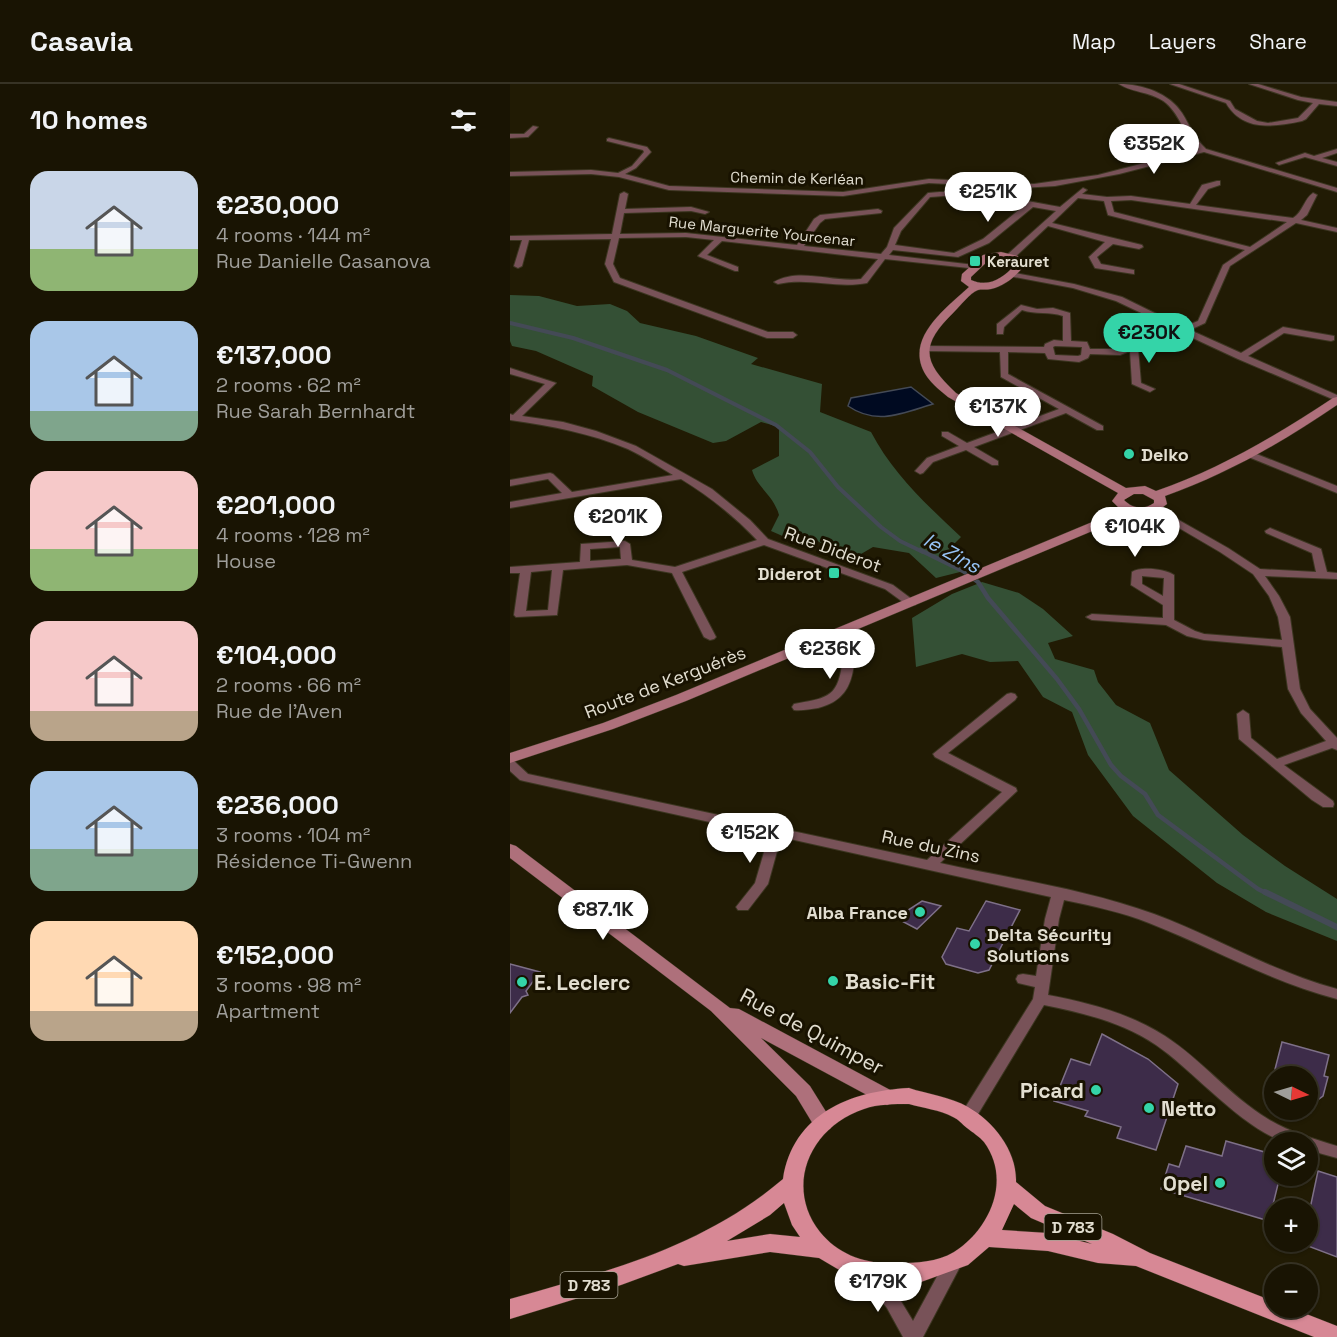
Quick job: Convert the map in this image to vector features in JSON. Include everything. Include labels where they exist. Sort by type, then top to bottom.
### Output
[{"type":"main road","points":[[1011,256],[1018,260],[1020,265],[1003,283],[976,286],[966,281],[966,276],[986,257],[1011,256]]},
{"type":"main road","points":[[976,286],[925,340],[924,356],[931,375],[952,395],[1125,492]]},
{"type":"main road","points":[[1157,495],[1161,504],[1154,509],[1132,510],[1118,501],[1118,498],[1125,492],[1138,489],[1157,495],[1203,478],[1249,454],[1337,399]]},
{"type":"main road","name":"Route de Kerguérès","points":[[510,758],[608,726],[826,639],[1132,510]]},
{"type":"main road","name":"Rue de Quimper","points":[[510,850],[717,1006],[802,1091],[823,1123]]},
{"type":"main road","name":"Rue de Quimper","points":[[717,1006],[887,1096]]},
{"type":"main road","points":[[887,1096],[931,1099],[969,1115],[986,1130],[999,1147],[1007,1167],[1009,1188],[1003,1214],[987,1238],[972,1252],[933,1270],[889,1275],[852,1266],[823,1249],[809,1236],[799,1220],[793,1203],[791,1185],[795,1162],[806,1141],[823,1123],[846,1108],[887,1096]]},
{"type":"main road","name":"D 783","points":[[667,1260],[754,1217],[791,1185]]},
{"type":"main road","name":"D 783","points":[[1009,1188],[1038,1212],[1106,1240],[1142,1259],[1337,1336]]},
{"type":"main road","name":"D 783","points":[[987,1238],[1048,1242],[1098,1254],[1142,1259]]},
{"type":"main road","name":"D 783","points":[[510,1309],[667,1260],[756,1244],[797,1245],[823,1249]]},
{"type":"street","points":[[1122,84],[1160,97],[1170,103],[1194,142],[1204,150],[1337,190]]},
{"type":"street","points":[[1173,84],[1227,102],[1233,110],[1261,124],[1300,120],[1317,102]]},
{"type":"street","points":[[1252,84],[1300,99],[1337,104]]},
{"type":"street","points":[[510,136],[526,136],[535,127]]},
{"type":"street","points":[[609,140],[645,148],[648,152],[634,167],[619,176]]},
{"type":"street","name":"Chemin de Kerléan","points":[[510,174],[566,171],[619,176],[669,188],[843,194],[871,192],[927,181],[1026,187],[1098,178],[1204,150]]},
{"type":"street","points":[[1314,158],[1337,151]]},
{"type":"street","points":[[1279,163],[1305,155],[1337,164]]},
{"type":"street","points":[[1011,256],[1098,178]]},
{"type":"street","points":[[1192,206],[1205,187],[1217,183]]},
{"type":"street","points":[[778,282],[800,277],[857,283],[867,278],[891,247],[897,230],[928,195],[940,193],[985,197],[1062,210]]},
{"type":"street","points":[[624,194],[609,264],[617,279],[633,287],[767,335],[793,335]]},
{"type":"street","points":[[1086,351],[1120,352],[1201,322],[1227,265],[1296,221],[1303,215],[1313,195]]},
{"type":"street","points":[[1077,196],[1107,200],[1131,198],[1296,221],[1337,230]]},
{"type":"street","points":[[1107,200],[1111,213],[1250,249]]},
{"type":"street","points":[[1145,221],[1160,202]]},
{"type":"street","points":[[891,247],[955,255],[986,241],[1030,205]]},
{"type":"street","points":[[621,211],[692,209],[705,212]]},
{"type":"street","points":[[799,247],[817,221],[823,218],[878,211]]},
{"type":"street","points":[[1047,224],[1139,248]]},
{"type":"street","name":"Rue Marguerite Yourcenar","points":[[510,238],[686,235],[975,267]]},
{"type":"street","points":[[518,266],[526,238]]},
{"type":"street","points":[[721,238],[702,256],[735,269]]},
{"type":"street","points":[[1112,241],[1093,257],[1094,262],[1098,266],[1131,272]]},
{"type":"street","points":[[1012,274],[1094,291],[1119,299],[1241,357],[1337,399]]},
{"type":"street","points":[[1000,332],[1000,326],[1021,307],[1036,312],[1053,310],[1067,315],[1066,342]]},
{"type":"street","points":[[1241,357],[1283,330],[1330,338]]},
{"type":"street","points":[[1066,342],[1084,344],[1086,351],[1083,358],[1051,357],[1048,350],[1050,344],[1066,342]]},
{"type":"street","points":[[925,348],[1048,350]]},
{"type":"street","points":[[1134,348],[1137,384],[1150,389]]},
{"type":"street","points":[[1004,349],[1004,375],[1100,428]]},
{"type":"street","points":[[510,370],[551,383],[513,417]]},
{"type":"street","points":[[920,471],[930,460],[1067,409]]},
{"type":"street","name":"Rue Diderot","points":[[513,417],[593,433],[633,448],[684,476],[739,516],[764,541],[889,587],[911,603]]},
{"type":"street","points":[[945,434],[995,463]]},
{"type":"street","points":[[1249,454],[1337,490]]},
{"type":"street","points":[[510,483],[550,476],[570,495]]},
{"type":"street","points":[[510,504],[684,476]]},
{"type":"street","points":[[1154,509],[1257,572],[1284,617],[1293,689],[1305,710],[1335,744],[1276,763]]},
{"type":"street","points":[[1270,531],[1317,551],[1322,575]]},
{"type":"street","points":[[510,570],[627,562],[676,570],[764,541]]},
{"type":"street","points":[[585,565],[585,546],[625,543],[627,562]]},
{"type":"street","points":[[526,569],[520,615],[553,613],[558,567]]},
{"type":"street","points":[[676,570],[710,637]]},
{"type":"street","points":[[1257,572],[1337,576]]},
{"type":"street","points":[[1168,603],[1168,622]]},
{"type":"street","points":[[1092,617],[1168,622],[1191,634],[1204,637],[1288,644]]},
{"type":"street","points":[[798,707],[822,704],[831,700],[841,692],[845,683],[848,664],[826,639]]},
{"type":"street","points":[[929,866],[1011,791],[939,754],[1011,697]]},
{"type":"street","points":[[1243,714],[1245,739],[1276,763],[1298,785],[1328,804]]},
{"type":"street","name":"Rue du Zins","points":[[510,764],[524,777],[1106,904],[1160,922],[1254,965],[1318,990],[1337,994]]},
{"type":"street","points":[[743,906],[760,884],[776,832]]},
{"type":"street","points":[[969,1115],[1042,991],[1052,919],[1059,893]]},
{"type":"street","points":[[1023,979],[1042,991],[1102,1012],[1145,1031],[1181,1054],[1258,1121],[1316,1146],[1337,1152]]},
{"type":"street","points":[[914,1337],[952,1263]]},
{"type":"street","points":[[868,1271],[893,1303],[914,1337]]},
{"type":"green space","points":[[510,295],[539,296],[577,306],[610,304],[627,311],[640,323],[696,336],[758,358],[751,364],[822,384],[820,412],[871,432],[900,475],[961,537],[949,549],[972,569],[936,578],[909,553],[873,547],[849,561],[813,538],[794,541],[771,531],[779,515],[773,502],[757,482],[752,470],[779,456],[779,427],[761,422],[726,441],[713,443],[638,412],[592,386],[593,376],[536,351],[512,346],[510,341]]},
{"type":"green space","points":[[982,582],[1019,593],[1043,609],[1073,636],[1048,643],[1055,659],[1094,670],[1098,682],[1116,705],[1150,723],[1169,770],[1243,835],[1285,866],[1337,899],[1337,941],[1266,912],[1217,883],[1133,816],[1088,755],[1072,712],[1043,697],[1018,661],[990,662],[962,654],[916,667],[912,618],[952,594]]},
{"type":"water","points":[[911,387],[933,404],[901,414],[880,417],[859,412],[848,406],[851,398]]},
{"type":"building","name":"Alba France","points":[[922,901],[941,906],[917,929],[896,918]]},
{"type":"building","name":"Delta Sécurity Solutions","points":[[986,901],[1020,910],[989,970],[978,973],[946,964],[942,957],[957,928],[969,931]]},
{"type":"building","name":"E. Leclerc","points":[[510,964],[540,972],[526,991],[528,995],[522,997],[510,1013]]},
{"type":"building","points":[[1102,1034],[1148,1059],[1178,1084],[1156,1150],[1117,1138],[1121,1127],[1085,1116],[1088,1111],[1054,1101],[1071,1059],[1090,1065]]},
{"type":"building","points":[[1282,1042],[1329,1055],[1324,1076],[1328,1077],[1323,1096],[1318,1100],[1318,1066],[1276,1066]]},
{"type":"building","name":"Opel","points":[[1226,1141],[1264,1152],[1264,1186],[1278,1186],[1275,1198],[1264,1198],[1264,1220],[1161,1189],[1169,1164],[1179,1167],[1186,1146],[1222,1156]]},
{"type":"building","points":[[1318,1171],[1337,1177],[1337,1257],[1318,1250],[1318,1198],[1312,1198],[1315,1186],[1318,1186]]},
{"type":"waterway","name":"le Zins","points":[[510,323],[573,338],[667,370],[776,425],[810,452],[838,487],[881,527],[900,541],[923,552]]},
{"type":"waterway","name":"le Zins","points":[[920,550],[963,571],[978,582],[988,598],[1057,679],[1079,709],[1111,765],[1121,776],[1145,794],[1158,815],[1268,894]]},
{"type":"waterway","name":"le Zins","points":[[1265,892],[1337,927]]},
{"type":"place","name":"Kerauret","points":[[975,261]]},
{"type":"place","name":"Delko","points":[[1129,454]]},
{"type":"place","name":"Diderot","points":[[834,573]]},
{"type":"place","name":"Alba France","points":[[920,912]]},
{"type":"place","name":"Delta Sécurity Solutions","points":[[975,944]]},
{"type":"place","name":"Basic-Fit","points":[[833,981]]},
{"type":"place","name":"E. Leclerc","points":[[522,982]]},
{"type":"place","name":"Picard","points":[[1096,1090]]},
{"type":"place","name":"Netto","points":[[1149,1108]]},
{"type":"place","name":"Opel","points":[[1220,1183]]}]
